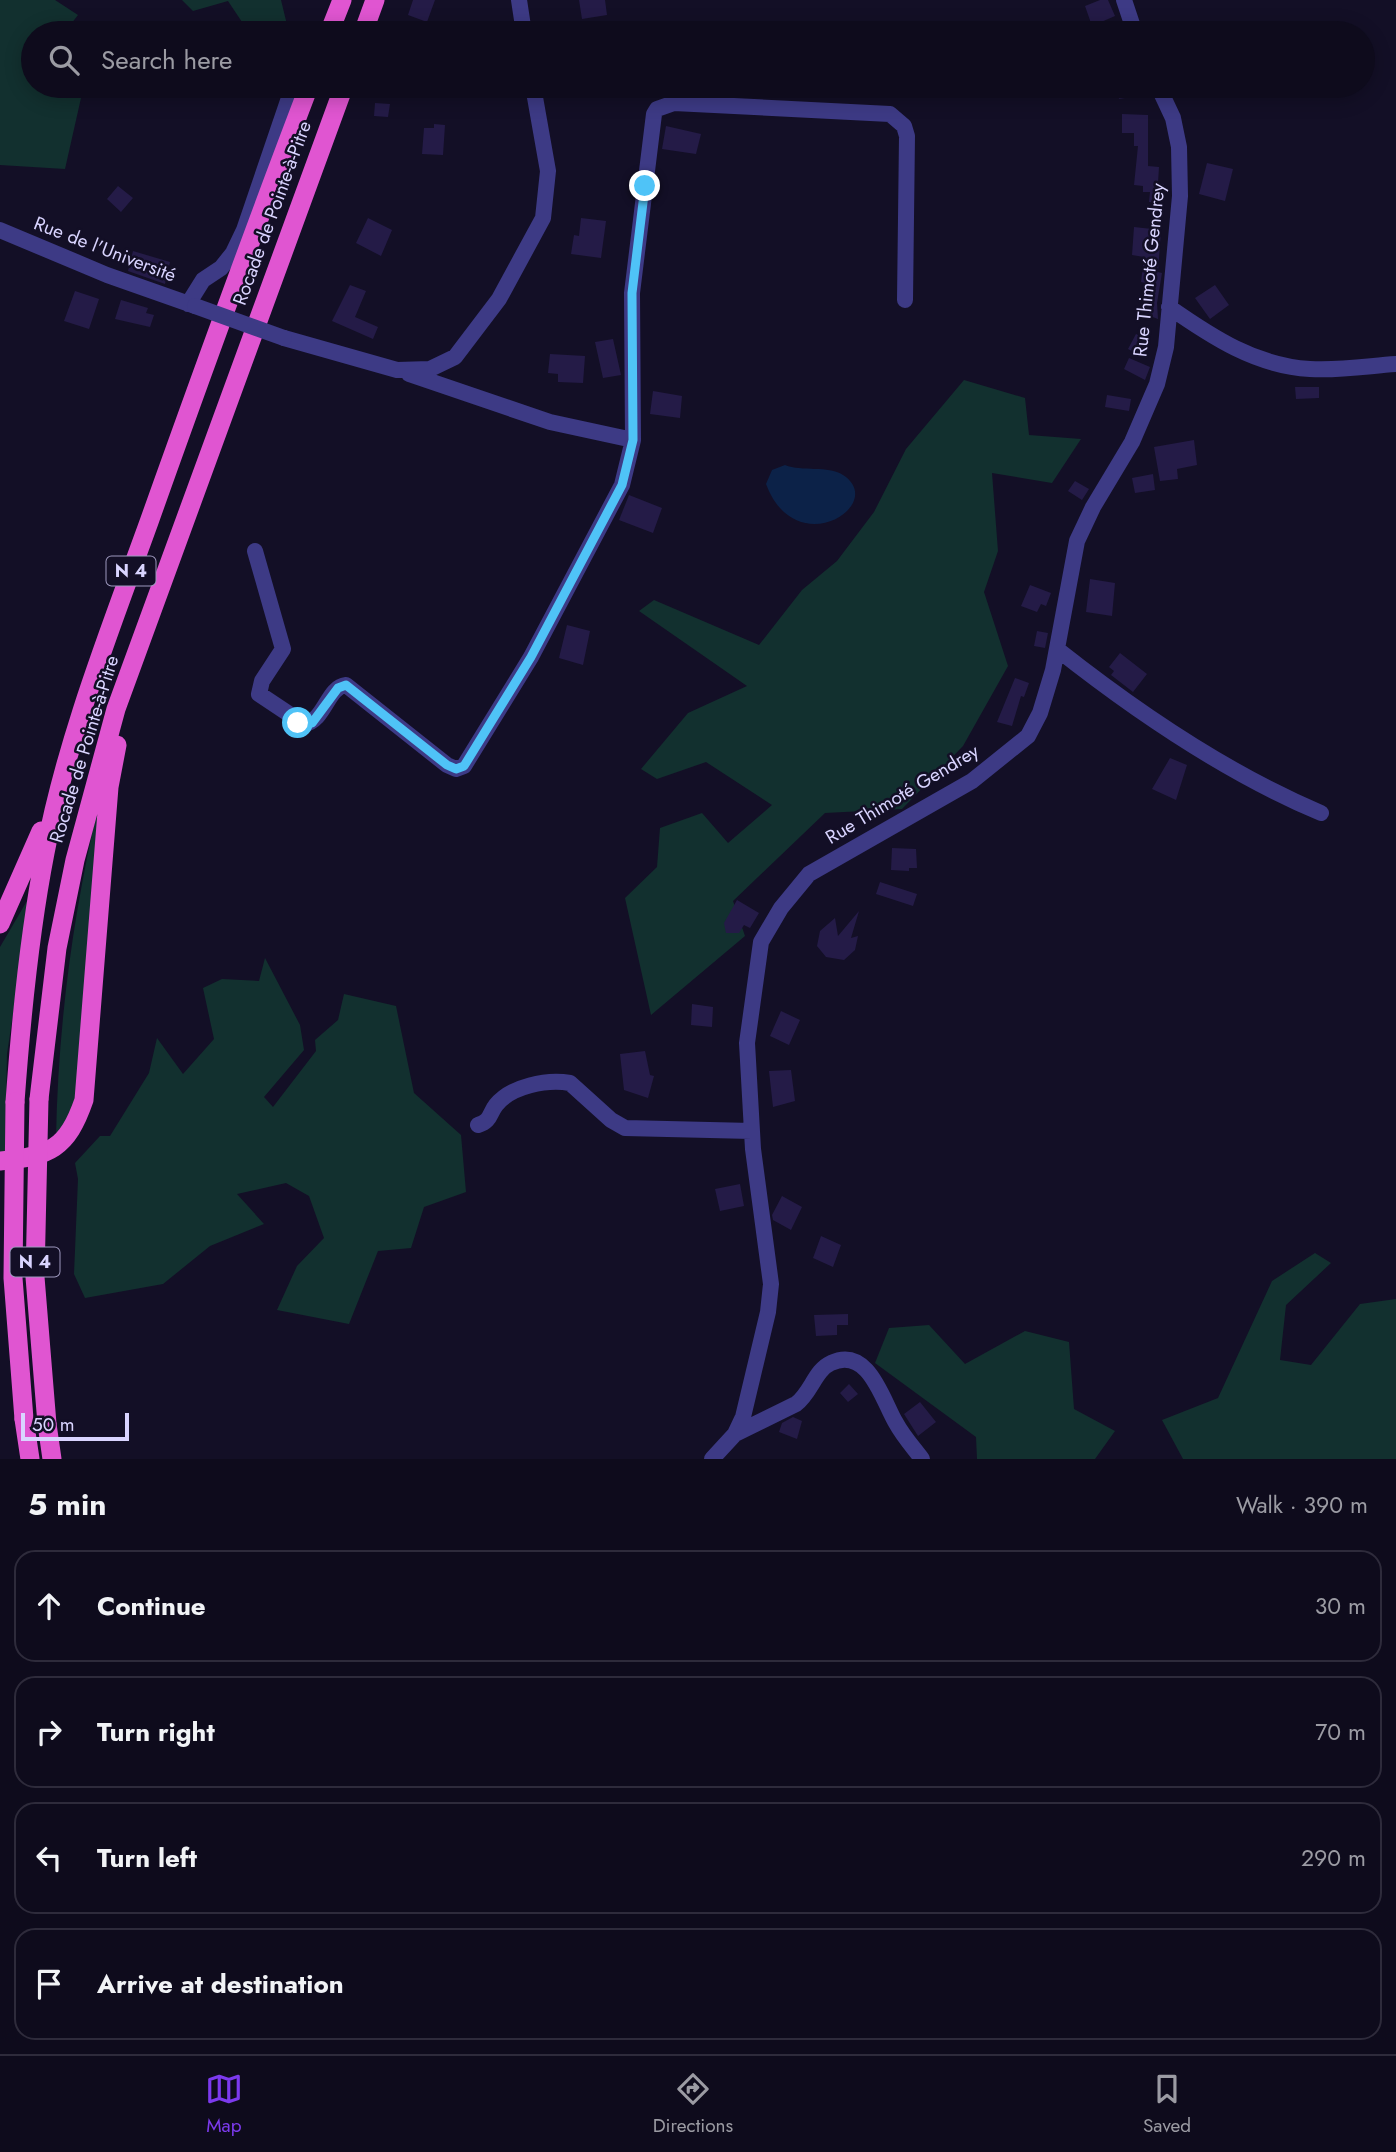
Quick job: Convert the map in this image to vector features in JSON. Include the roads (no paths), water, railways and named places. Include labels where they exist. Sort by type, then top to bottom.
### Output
[{"type":"highway","points":[[334,21],[342,0]]},
{"type":"highway","points":[[367,21],[375,0]]},
{"type":"highway","name":"Rocade de Pointe-à-Pitre","points":[[30,1459],[24,1419],[13,1278],[15,1102],[32,938],[45,852],[64,775],[122,597],[228,299],[304,98]]},
{"type":"highway","name":"Rocade de Pointe-à-Pitre","points":[[52,1459],[35,1277],[39,1099],[57,948],[75,860],[116,709],[340,98]]},
{"type":"highway","points":[[0,1161],[33,1157],[55,1148],[68,1137],[84,1100],[109,787],[129,688],[153,607]]},
{"type":"highway","points":[[0,924],[64,775]]},
{"type":"street","points":[[519,0],[522,21]]},
{"type":"street","points":[[1124,0],[1131,21]]},
{"type":"street","points":[[192,305],[203,280],[220,268],[233,253],[244,230],[289,98]]},
{"type":"street","points":[[397,370],[430,369],[455,357],[499,299],[543,218],[548,171],[535,98]]},
{"type":"street","name":"Rue Thimoté Gendrey","points":[[712,1459],[735,1434],[743,1418],[768,1312],[771,1284],[752,1131],[747,1043],[761,942],[781,908],[809,874],[972,781],[1028,736],[1040,713],[1057,649],[1077,541],[1093,507],[1132,442],[1157,384],[1166,347],[1180,196],[1179,147],[1173,118],[1164,98]]},
{"type":"street","points":[[255,551],[283,649],[262,681],[259,694],[304,724],[312,723],[338,688],[346,685],[422,748],[456,769],[464,766],[531,657],[622,485],[633,440],[632,293],[654,114],[657,109],[674,103],[890,114],[897,119],[907,136],[905,300]]},
{"type":"street","name":"Rue de l'Université","points":[[0,230],[107,275],[284,338],[397,370],[551,422],[633,440]]},
{"type":"street","points":[[1169,307],[1232,348],[1284,366],[1327,369],[1396,364]]},
{"type":"street","points":[[1057,649],[1121,699],[1173,733],[1296,802],[1321,813]]},
{"type":"street","points":[[478,1125],[490,1119],[497,1104],[520,1088],[562,1082],[570,1083],[611,1120],[625,1128],[752,1131]]},
{"type":"street","points":[[735,1434],[805,1398],[827,1366],[841,1361],[858,1365],[873,1377],[895,1423],[922,1459]]},
{"type":"water","points":[[785,465],[830,470],[843,475],[854,487],[854,500],[846,512],[833,520],[815,524],[797,520],[780,508],[766,484],[772,470]]}]
